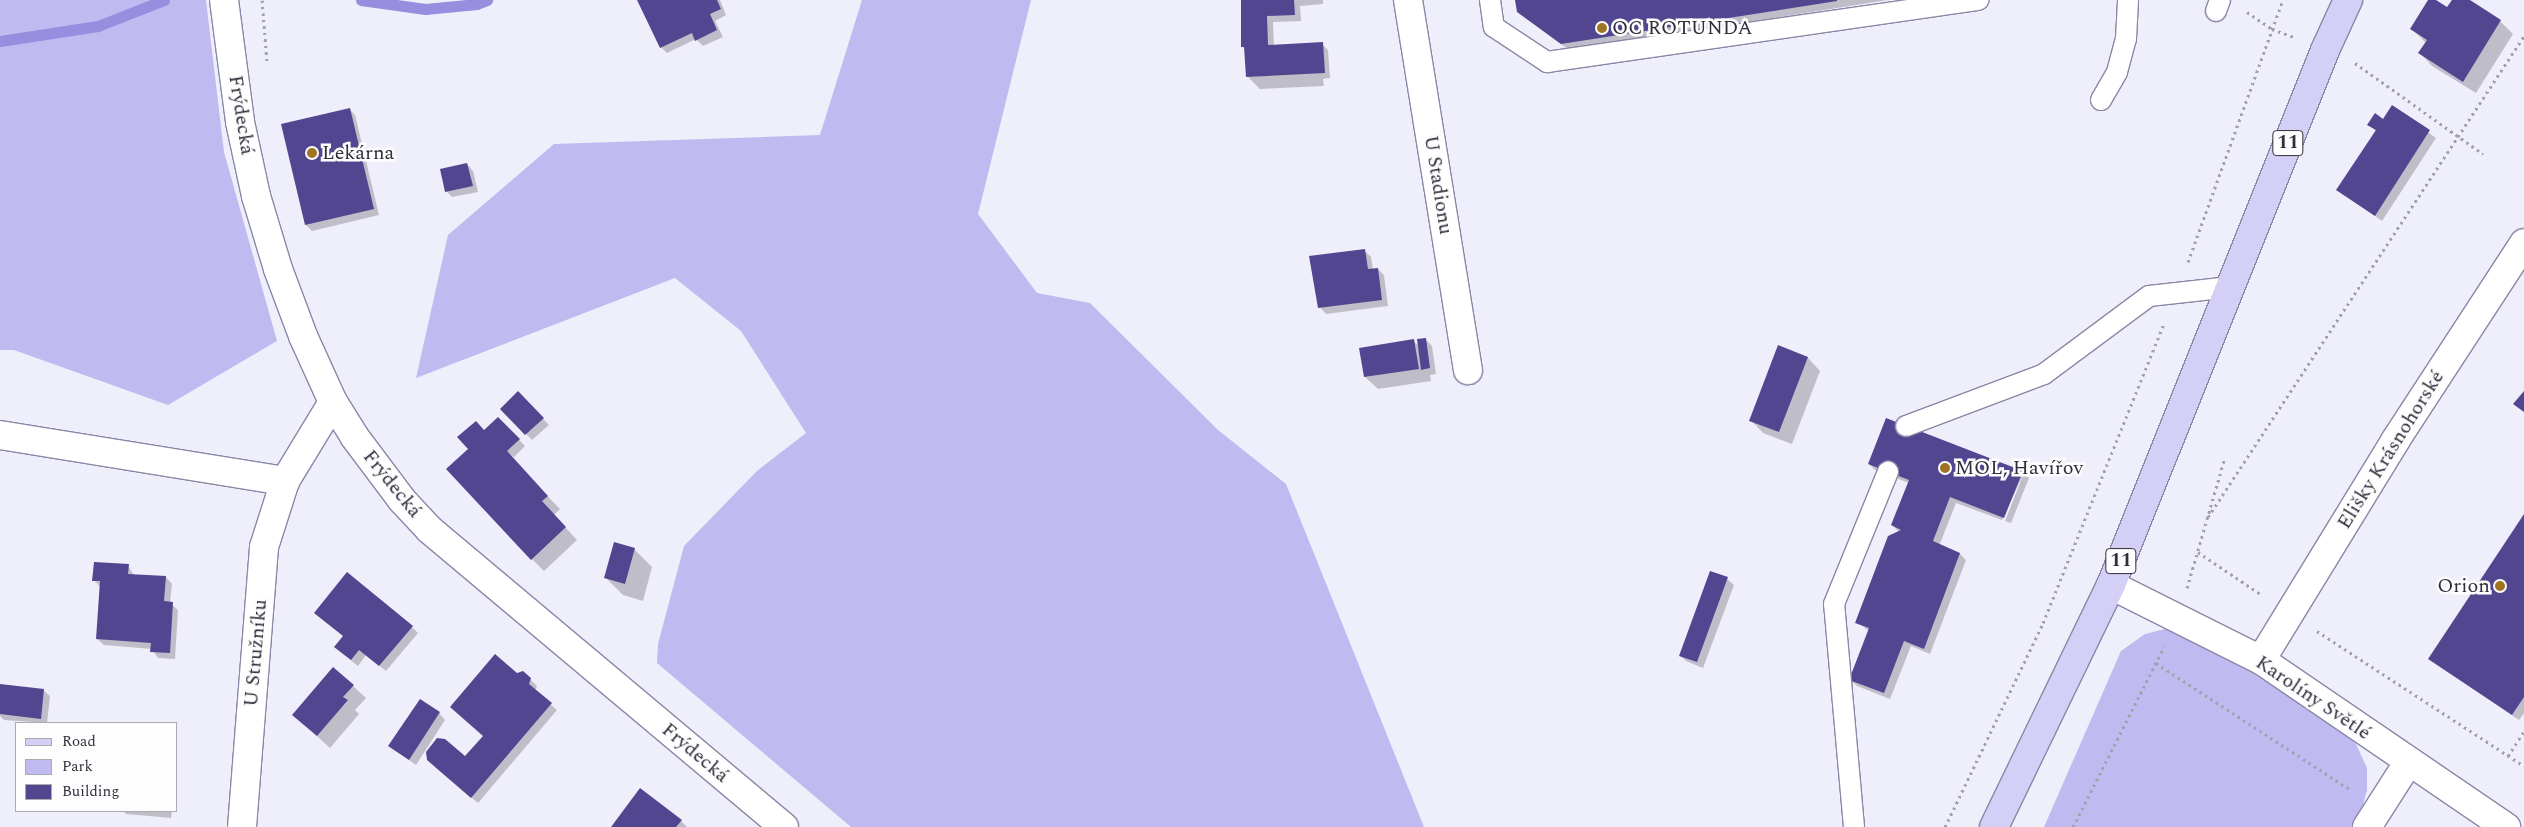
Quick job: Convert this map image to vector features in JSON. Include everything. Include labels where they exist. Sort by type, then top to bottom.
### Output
[{"type":"main road","name":"11","points":[[1994,827],[2111,585],[2348,0]]},
{"type":"street","name":"Frýdecká","points":[[224,0],[240,122],[256,196],[300,328],[333,402],[377,469],[430,530],[784,827]]},
{"type":"street","name":"U Stadionu","points":[[1408,0],[1468,370]]},
{"type":"street","name":"Elišky Krásnohorské","points":[[2261,660],[2395,441],[2524,243]]},
{"type":"street","name":"U Stružníku","points":[[242,827],[264,547],[285,481],[333,402]]},
{"type":"street","points":[[0,435],[285,481]]},
{"type":"street","name":"Karolíny Světlé","points":[[2111,585],[2261,660],[2408,763],[2506,827]]},
{"type":"street","points":[[2373,818],[2408,763]]},
{"type":"lane","points":[[1490,0],[1494,27],[1547,62],[1978,0]]},
{"type":"lane","points":[[2101,100],[2117,72],[2124,47],[2128,0]]},
{"type":"lane","points":[[1906,426],[2044,374],[2149,296],[2231,287]]},
{"type":"lane","points":[[1854,827],[1834,604],[1888,472]]},
{"type":"path","points":[[262,0],[267,67]]},
{"type":"path","points":[[1945,827],[2043,623],[2177,292],[2283,0]]},
{"type":"path","points":[[2239,7],[2272,30],[2301,39]]},
{"type":"path","points":[[2208,517],[2524,36]]},
{"type":"path","points":[[2365,68],[2483,154]]},
{"type":"path","points":[[2198,552],[2524,766]]},
{"type":"path","points":[[2156,663],[2373,818]]},
{"type":"path","points":[[2508,756],[2524,731]]},
{"type":"green space","points":[[0,0],[206,0],[224,152],[277,341],[168,405],[14,350],[0,350]]},
{"type":"green space","points":[[862,0],[1031,0],[978,214],[1037,293],[1090,303],[1218,430],[1286,484],[1424,827],[851,827],[657,663],[658,644],[684,546],[757,471],[806,433],[741,331],[675,278],[416,378],[448,235],[554,144],[820,135]]},
{"type":"green space","points":[[2165,629],[2195,635],[2342,731],[2356,744],[2367,768],[2367,790],[2360,816],[2353,827],[2044,827],[2121,651],[2145,634]]},
{"type":"building","points":[[637,0],[717,0],[721,9],[710,14],[717,30],[695,41],[692,33],[660,48]]},
{"type":"building","points":[[1241,0],[1294,0],[1295,15],[1267,16],[1268,45],[1323,42],[1325,73],[1246,77],[1244,47],[1241,47]]},
{"type":"building","name":"OC ROTUNDA","points":[[1515,0],[1837,1],[1561,44],[1517,12]]},
{"type":"building","points":[[2428,0],[2436,0],[2447,7],[2452,0],[2470,0],[2501,20],[2463,82],[2418,53],[2427,40],[2410,29]]},
{"type":"building","points":[[2392,105],[2430,130],[2375,216],[2336,190],[2376,130],[2367,125],[2375,113],[2383,119]]},
{"type":"building","points":[[350,108],[374,209],[305,225],[281,124]]},
{"type":"building","points":[[467,163],[473,186],[445,192],[440,169]]},
{"type":"building","points":[[1365,249],[1368,269],[1378,268],[1382,300],[1318,308],[1309,256]]},
{"type":"building","points":[[1426,338],[1430,368],[1421,370],[1417,339]]},
{"type":"building","points":[[1414,339],[1419,369],[1364,377],[1359,348]]},
{"type":"building","points":[[1778,345],[1808,357],[1779,432],[1749,421]]},
{"type":"building","points":[[518,391],[544,418],[525,435],[500,409]]},
{"type":"building","points":[[2524,391],[2524,412],[2513,404]]},
{"type":"building","points":[[498,417],[520,439],[507,451],[548,496],[542,501],[566,527],[531,560],[446,469],[468,449],[457,437],[476,421],[484,430]]},
{"type":"building","points":[[1886,418],[2023,471],[2004,518],[1950,497],[1933,541],[1960,553],[1924,649],[1904,641],[1884,693],[1849,680],[1869,628],[1855,623],[1888,536],[1901,530],[1891,525],[1909,480],[1868,464]]},
{"type":"building","name":"Orion","points":[[2524,514],[2524,697],[2512,715],[2428,659]]},
{"type":"building","points":[[614,542],[635,548],[625,584],[604,578]]},
{"type":"building","points":[[94,562],[129,564],[128,574],[166,576],[164,601],[173,602],[170,653],[150,652],[151,643],[96,639],[100,581],[92,581]]},
{"type":"building","points":[[1710,571],[1728,577],[1697,662],[1679,656]]},
{"type":"building","points":[[347,572],[413,626],[379,666],[359,650],[351,660],[334,647],[343,636],[314,613]]},
{"type":"building","points":[[495,654],[517,673],[523,671],[531,678],[529,684],[552,703],[471,798],[427,760],[426,752],[437,738],[445,739],[465,756],[483,736],[450,707]]},
{"type":"building","points":[[333,667],[354,685],[343,697],[348,700],[317,736],[292,715]]},
{"type":"building","points":[[0,684],[44,689],[41,719],[0,714]]},
{"type":"building","points":[[420,699],[440,712],[409,760],[388,746]]},
{"type":"building","points":[[640,788],[682,820],[676,827],[611,827]]},
{"type":"waterway","points":[[0,41],[98,26],[164,0]]},
{"type":"waterway","points":[[361,0],[425,9],[477,4],[487,0]]},
{"type":"place","name":"OC ROTUNDA","points":[[1602,28]]},
{"type":"place","name":"Lekárna","points":[[312,153]]},
{"type":"place","name":"MOL, Havířov","points":[[1945,468]]},
{"type":"place","name":"Orion","points":[[2500,586]]}]
